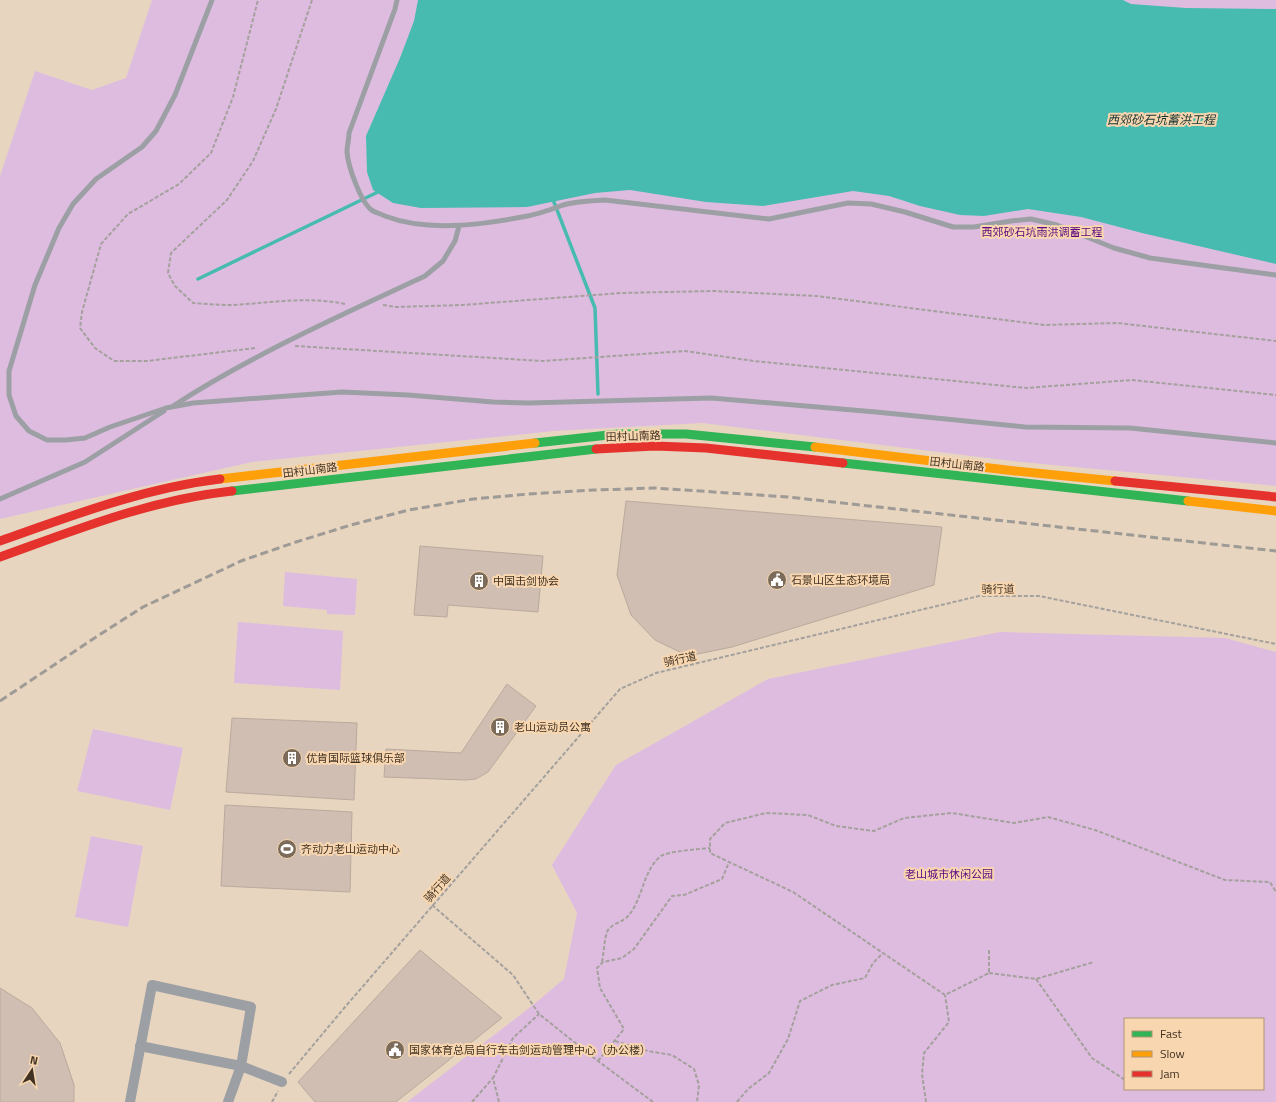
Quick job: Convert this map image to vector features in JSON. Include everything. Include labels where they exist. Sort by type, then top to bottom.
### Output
[{"type":"main road","name":"田村山南路","points":[[0,541],[74,515],[130,498],[195,482],[618,434],[686,434],[1015,471],[1276,497]]},
{"type":"main road","name":"田村山南路","points":[[0,557],[112,517],[156,504],[203,494],[593,449],[655,446],[706,448],[1276,511]]},
{"type":"street","points":[[130,1102],[152,985],[251,1007],[241,1066],[228,1102]]},
{"type":"street","points":[[140,1046],[241,1066],[282,1082]]},
{"type":"lane","points":[[212,0],[175,95],[156,131],[142,147],[96,179],[73,204],[59,228],[35,284],[10,371],[10,395],[16,416],[29,431],[47,440],[85,438],[110,427],[170,408],[193,403],[342,392],[522,403],[710,398],[876,412],[1025,428],[1130,428],[1276,443]]},
{"type":"lane","points":[[397,0],[349,134],[348,152],[354,179],[365,204],[373,211],[396,220],[418,224],[459,226],[523,217],[584,201],[605,200],[769,219],[848,203],[871,204],[905,212],[953,227],[974,227],[1031,219],[1057,225],[1114,248],[1150,258],[1276,275]]},
{"type":"lane","points":[[0,499],[85,462],[203,386],[280,345],[425,276],[443,261],[455,241],[459,226]]},
{"type":"path","points":[[256,348],[147,361],[114,361],[95,348],[80,328],[82,312],[101,244],[128,214],[179,184],[211,153],[233,97],[258,0]]},
{"type":"path","points":[[312,0],[276,109],[253,161],[227,200],[171,254],[168,273],[175,286],[192,303],[231,305],[298,300],[331,301],[359,307]]},
{"type":"path","points":[[368,302],[396,307],[454,306],[621,293],[714,291],[816,296],[1044,325],[1117,323],[1276,342]]},
{"type":"path","points":[[280,345],[544,361],[685,352],[1026,388],[1132,380],[1276,395]]},
{"type":"path","name":"骑行道","points":[[272,1102],[282,1082],[432,905],[620,689],[656,673],[979,596],[1038,596],[1276,644]]},
{"type":"path","points":[[926,1102],[922,1074],[924,1053],[949,1022],[945,995],[793,892],[710,853],[710,839],[726,823],[766,813],[808,815],[836,826],[874,831],[904,818],[952,813],[1014,823],[1048,817],[1095,830],[1225,880],[1270,882],[1276,892]]},
{"type":"path","points":[[601,964],[608,930],[629,916],[637,904],[650,870],[662,855],[710,848]]},
{"type":"path","points":[[598,1061],[624,1029],[600,988],[597,968],[603,962],[622,958],[634,949],[672,896],[684,895],[722,878],[729,862]]},
{"type":"path","points":[[432,905],[513,975],[539,1014],[653,1102]]},
{"type":"path","points":[[989,950],[989,973]]},
{"type":"path","points":[[737,1102],[748,1089],[769,1073],[788,1038],[800,1001],[832,985],[865,978],[873,963],[883,953]]},
{"type":"path","points":[[945,995],[989,973],[1036,979],[1094,962]]},
{"type":"path","points":[[1036,979],[1092,1058],[1124,1079]]},
{"type":"path","points":[[472,1102],[494,1078],[513,1038],[539,1014]]},
{"type":"path","points":[[615,1041],[648,1051],[672,1056],[694,1069],[699,1085],[697,1102]]},
{"type":"path","points":[[494,1078],[498,1102]]},
{"type":"green space","name":"西郊砂石坑雨洪调蓄工程","points":[[152,0],[1276,0],[1276,486],[1012,461],[702,423],[554,431],[252,462],[0,519],[0,176],[35,71],[92,90],[126,78]]},
{"type":"green space","points":[[285,572],[357,579],[355,615],[327,614],[327,610],[283,606]]},
{"type":"green space","points":[[238,622],[343,631],[340,690],[234,683]]},
{"type":"green space","name":"老山城市休闲公园","points":[[1000,632],[1225,638],[1276,652],[1276,1102],[407,1102],[533,1005],[564,979],[577,913],[552,865],[616,765],[768,679]]},
{"type":"green space","points":[[93,729],[183,748],[170,810],[77,791]]},
{"type":"green space","points":[[91,836],[143,846],[128,927],[75,917]]},
{"type":"water","name":"西郊砂石坑蓄洪工程","points":[[418,0],[1123,0],[1131,4],[1186,8],[1276,9],[1276,264],[1142,233],[1081,217],[1028,209],[984,216],[960,215],[920,206],[889,196],[853,191],[763,206],[706,202],[630,190],[595,193],[527,207],[421,208],[393,203],[373,190],[367,172],[366,136],[400,58],[414,21]]},
{"type":"building","name":"石景山区生态环境局","points":[[626,501],[942,527],[934,585],[732,647],[688,656],[655,640],[631,615],[617,575]]},
{"type":"building","name":"中国击剑协会","points":[[420,546],[543,556],[538,612],[448,605],[447,617],[414,615]]},
{"type":"building","name":"老山运动员公寓","points":[[507,684],[536,706],[488,772],[476,779],[465,780],[384,777],[386,749],[461,753]]},
{"type":"building","name":"优肯国际篮球俱乐部","points":[[232,718],[357,723],[354,800],[226,792]]},
{"type":"building","name":"齐动力老山运动中心","points":[[225,805],[352,812],[350,892],[221,886]]},
{"type":"building","name":"国家体育总局自行车击剑运动管理中心（办公楼）","points":[[420,950],[502,1018],[396,1102],[315,1102],[298,1082]]},
{"type":"building","points":[[0,988],[32,1008],[60,1043],[74,1085],[74,1102],[0,1102]]},
{"type":"waterway","points":[[198,279],[380,191]]},
{"type":"waterway","points":[[552,197],[595,308],[598,394]]},
{"type":"railway","points":[[0,701],[143,607],[241,561],[351,525],[409,510],[473,499],[594,490],[655,488],[788,497],[1276,551]]},
{"type":"traffic: fast","points":[[535,443],[618,434],[686,434],[815,447]]},
{"type":"traffic: fast","points":[[232,491],[596,449]]},
{"type":"traffic: fast","points":[[843,463],[1188,501]]},
{"type":"traffic: slow","points":[[220,479],[535,443]]},
{"type":"traffic: slow","points":[[815,447],[1015,471],[1115,481]]},
{"type":"traffic: slow","points":[[1188,501],[1276,511]]},
{"type":"traffic: jam","points":[[596,449],[655,446],[706,448],[843,463]]},
{"type":"traffic: jam","points":[[0,541],[108,504],[136,496],[192,483],[220,479]]},
{"type":"traffic: jam","points":[[1115,481],[1276,497]]},
{"type":"traffic: jam","points":[[0,557],[86,526],[143,508],[202,495],[232,491]]},
{"type":"place","name":"石景山区生态环境局","points":[[777,580]]},
{"type":"place","name":"中国击剑协会","points":[[479,581]]},
{"type":"place","name":"老山运动员公寓","points":[[500,727]]},
{"type":"place","name":"优肯国际篮球俱乐部","points":[[292,758]]},
{"type":"place","name":"齐动力老山运动中心","points":[[287,849]]},
{"type":"place","name":"国家体育总局自行车击剑运动管理中心（办公楼）","points":[[395,1050]]}]
